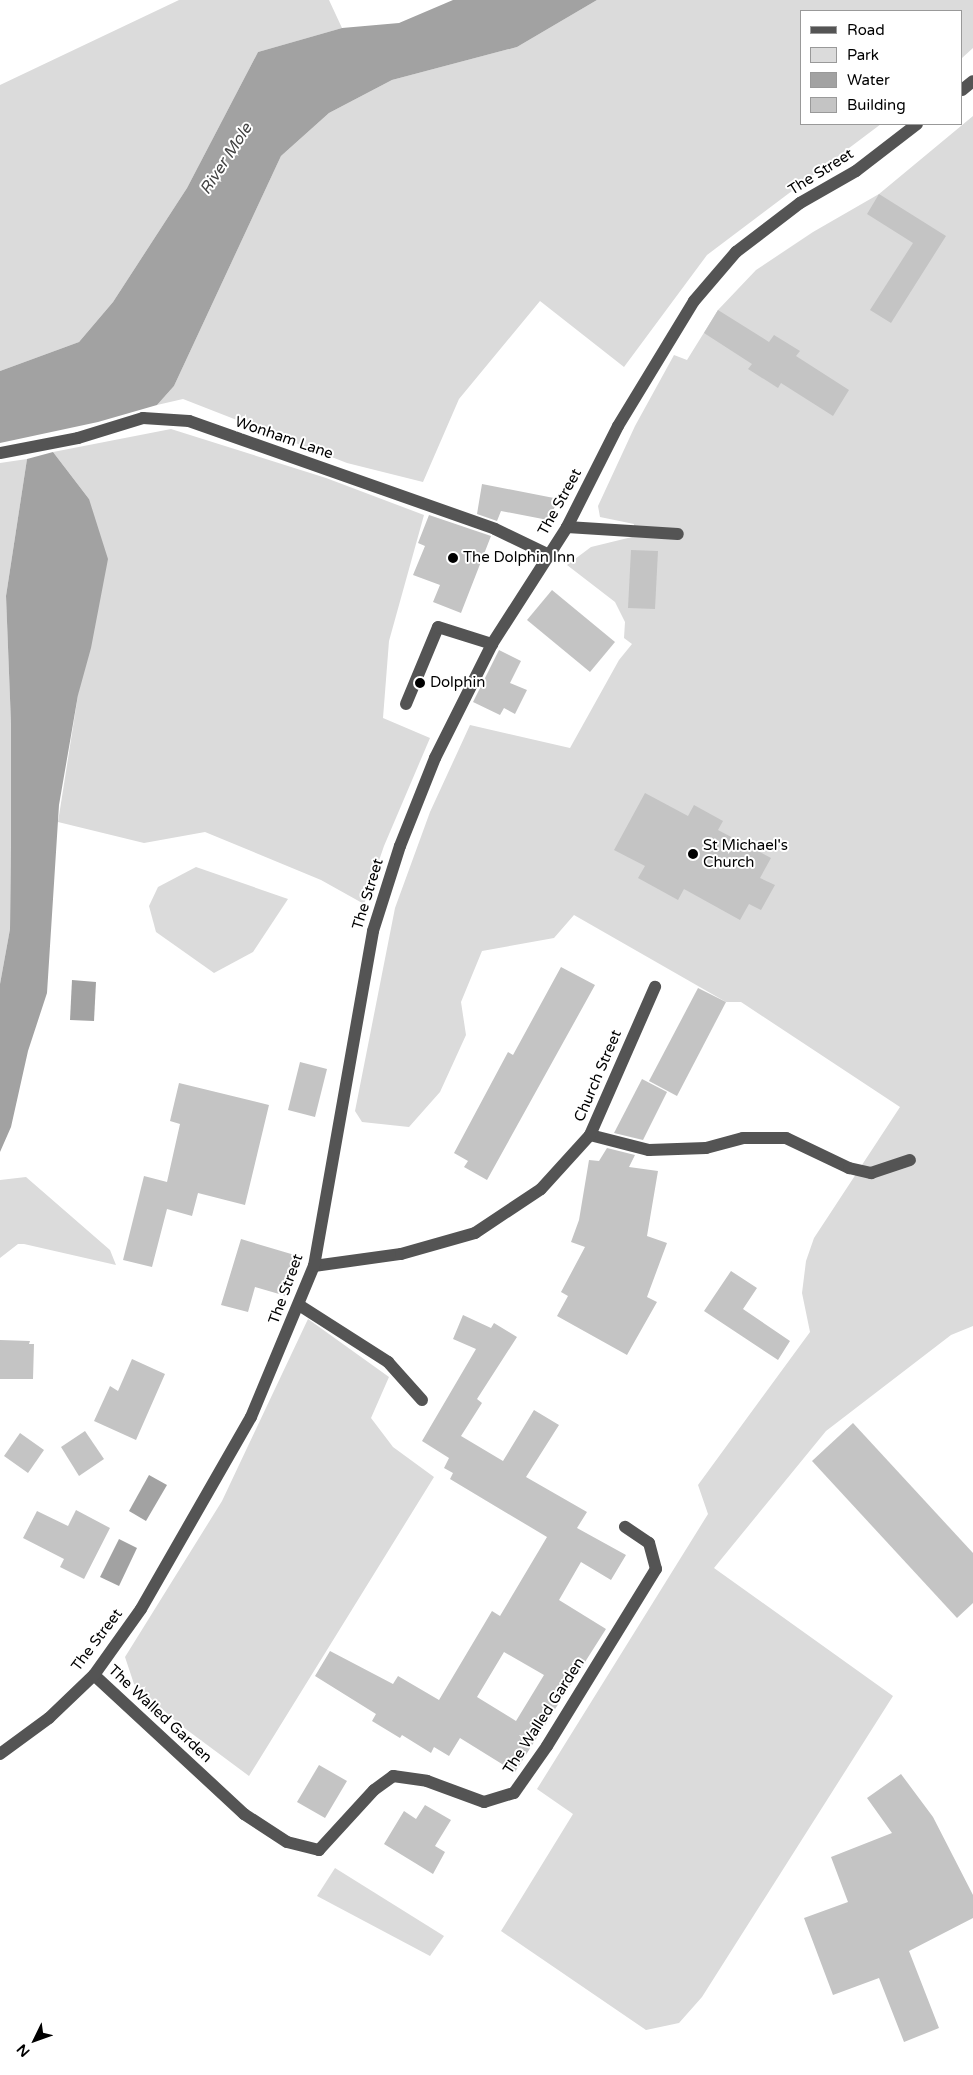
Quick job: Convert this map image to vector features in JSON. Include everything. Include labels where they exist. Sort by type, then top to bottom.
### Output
[{"type":"street","points":[[963,89],[973,81]]},
{"type":"street","name":"The Street","points":[[0,1754],[49,1718],[94,1675],[141,1609],[251,1417],[300,1305],[314,1266],[373,931],[400,846],[435,758],[492,644],[567,527],[618,426],[700,294],[736,252],[800,203],[856,172],[916,125]]},
{"type":"street","name":"Wonham Lane","points":[[0,453],[78,438],[143,418],[189,421],[495,529],[548,555]]},
{"type":"street","points":[[567,527],[678,534]]},
{"type":"street","points":[[406,704],[438,628],[492,644]]},
{"type":"street","name":"Church Street","points":[[314,1266],[401,1254],[475,1233],[541,1189],[590,1136],[655,986]]},
{"type":"street","points":[[590,1136],[649,1150],[706,1148],[743,1138],[786,1138],[849,1168],[871,1173],[910,1160]]},
{"type":"street","points":[[300,1305],[388,1362],[422,1400]]},
{"type":"street","name":"The Walled Garden","points":[[94,1675],[244,1814],[287,1842],[319,1850],[374,1790],[393,1776],[427,1781],[484,1802],[514,1793],[547,1746],[656,1569],[649,1543],[624,1527]]},
{"type":"green space","points":[[179,0],[329,0],[342,28],[258,52],[187,188],[113,302],[79,342],[0,371],[0,85]]},
{"type":"green space","points":[[597,0],[973,0],[973,48],[963,57],[963,10],[800,10],[800,125],[880,125],[707,255],[624,367],[540,301],[459,399],[423,482],[347,463],[183,399],[157,405],[174,386],[281,156],[329,113],[392,80],[517,47]]},
{"type":"green space","points":[[973,116],[973,1326],[951,1335],[826,1431],[714,1568],[893,1696],[702,1997],[679,2023],[646,2030],[501,1931],[573,1814],[537,1789],[708,1514],[698,1485],[810,1332],[802,1293],[806,1261],[814,1238],[900,1107],[741,1002],[726,1002],[574,915],[554,938],[482,951],[461,1002],[466,1035],[440,1092],[409,1127],[362,1122],[355,1111],[395,908],[430,812],[470,725],[570,748],[619,660],[632,644],[624,638],[625,622],[615,602],[567,565],[591,547],[632,537],[634,524],[600,517],[598,506],[635,426],[674,355],[687,360],[718,310],[756,270],[813,232],[879,194]]},
{"type":"green space","points":[[171,429],[326,478],[424,515],[389,641],[383,718],[430,738],[384,846],[364,904],[321,880],[205,832],[144,843],[58,822],[78,695],[89,499],[53,452]]},
{"type":"green space","points":[[27,459],[6,596],[11,724],[10,929],[0,984],[0,463]]},
{"type":"green space","points":[[196,867],[288,899],[253,952],[214,973],[156,932],[149,906],[158,887]]},
{"type":"green space","points":[[26,1177],[110,1250],[116,1265],[24,1244],[18,1244],[0,1258],[0,1180]]},
{"type":"green space","points":[[308,1319],[389,1377],[371,1418],[393,1447],[434,1477],[249,1776],[179,1724],[134,1684],[125,1657],[222,1501]]},
{"type":"green space","points":[[335,1868],[444,1936],[430,1956],[317,1896]]},
{"type":"water","name":"River Mole","points":[[453,0],[597,0],[517,47],[392,80],[329,113],[281,156],[174,386],[157,405],[98,422],[0,443],[0,371],[79,342],[113,302],[187,188],[258,52],[342,28],[399,23]]},
{"type":"water","points":[[53,452],[89,499],[108,559],[91,648],[78,695],[59,805],[47,993],[28,1051],[11,1127],[0,1152],[0,984],[10,929],[11,845],[11,724],[6,596],[27,459]]},
{"type":"water","points":[[72,980],[96,982],[94,1021],[70,1020]]},
{"type":"water","points":[[149,1475],[167,1485],[146,1521],[129,1511]]},
{"type":"water","points":[[119,1539],[137,1548],[119,1586],[100,1577]]},
{"type":"building","points":[[879,194],[946,236],[891,323],[870,310],[913,243],[867,214]]},
{"type":"building","points":[[718,310],[769,342],[774,335],[800,351],[796,356],[849,390],[833,416],[781,383],[778,388],[748,369],[752,364],[704,333]]},
{"type":"building","points":[[482,484],[559,499],[548,520],[501,511],[497,521],[477,514]]},
{"type":"building","points":[[429,515],[491,536],[461,613],[433,602],[440,585],[413,575],[425,546],[418,543]]},
{"type":"building","points":[[631,550],[658,551],[655,609],[628,608]]},
{"type":"building","points":[[552,590],[615,642],[590,672],[527,620]]},
{"type":"building","points":[[499,650],[521,661],[510,683],[527,690],[515,714],[504,708],[500,715],[473,702]]},
{"type":"building","name":"St Michael's Church","points":[[645,793],[688,816],[694,805],[723,821],[718,830],[771,858],[760,878],[775,885],[761,910],[749,904],[740,920],[684,889],[678,900],[638,878],[645,866],[614,850]]},
{"type":"building","points":[[561,967],[595,985],[487,1180],[464,1167],[468,1161],[454,1153],[508,1052],[513,1055]]},
{"type":"building","points":[[698,988],[726,1002],[677,1096],[649,1081]]},
{"type":"building","points":[[300,1062],[327,1069],[315,1117],[288,1110]]},
{"type":"building","points":[[642,1079],[667,1092],[643,1140],[614,1133]]},
{"type":"building","points":[[179,1083],[269,1105],[245,1205],[198,1193],[192,1216],[167,1209],[152,1267],[123,1260],[144,1176],[167,1182],[180,1124],[170,1121]]},
{"type":"building","points":[[607,1148],[635,1155],[629,1167],[658,1171],[647,1236],[667,1243],[647,1297],[657,1302],[627,1355],[557,1316],[568,1296],[561,1292],[585,1247],[571,1242],[579,1220],[589,1160],[599,1161]]},
{"type":"building","points":[[241,1239],[298,1256],[286,1296],[255,1287],[248,1312],[221,1305]]},
{"type":"building","points":[[731,1271],[757,1288],[743,1309],[790,1341],[778,1360],[704,1311]]},
{"type":"building","points":[[463,1315],[491,1328],[494,1323],[517,1337],[477,1399],[482,1403],[461,1436],[503,1461],[534,1410],[559,1425],[526,1477],[587,1512],[577,1528],[626,1555],[611,1580],[581,1562],[559,1600],[606,1629],[515,1772],[460,1738],[449,1756],[434,1747],[431,1753],[402,1735],[400,1738],[372,1721],[376,1714],[315,1676],[330,1651],[393,1684],[398,1676],[439,1700],[492,1611],[500,1616],[547,1537],[450,1479],[453,1473],[444,1468],[449,1458],[422,1441],[476,1349],[453,1339]],"holes":[[[504,1652],[544,1675],[516,1721],[477,1697]]]},
{"type":"building","points":[[0,1340],[30,1341],[29,1344],[34,1344],[33,1379],[0,1379]]},
{"type":"building","points":[[132,1359],[165,1374],[136,1440],[94,1421],[110,1386],[118,1391]]},
{"type":"building","points":[[853,1423],[973,1553],[973,1603],[957,1618],[812,1461]]},
{"type":"building","points":[[85,1431],[104,1459],[79,1476],[61,1447]]},
{"type":"building","points":[[20,1433],[44,1450],[28,1473],[4,1456]]},
{"type":"building","points":[[76,1510],[110,1528],[84,1579],[60,1567],[64,1559],[23,1538],[37,1511],[68,1526]]},
{"type":"building","points":[[319,1765],[347,1781],[325,1818],[297,1802]]},
{"type":"building","points":[[901,1774],[933,1817],[973,1895],[973,1918],[909,1951],[939,2028],[904,2042],[879,1978],[833,1995],[804,1918],[848,1902],[831,1857],[892,1833],[867,1798]]},
{"type":"building","points":[[425,1805],[451,1820],[435,1846],[445,1852],[433,1874],[384,1844],[404,1811],[416,1819]]},
{"type":"place","name":"The Dolphin Inn","points":[[453,558]]},
{"type":"place","name":"Dolphin","points":[[420,683]]},
{"type":"place","name":"St Michael's Church","points":[[693,854]]}]
